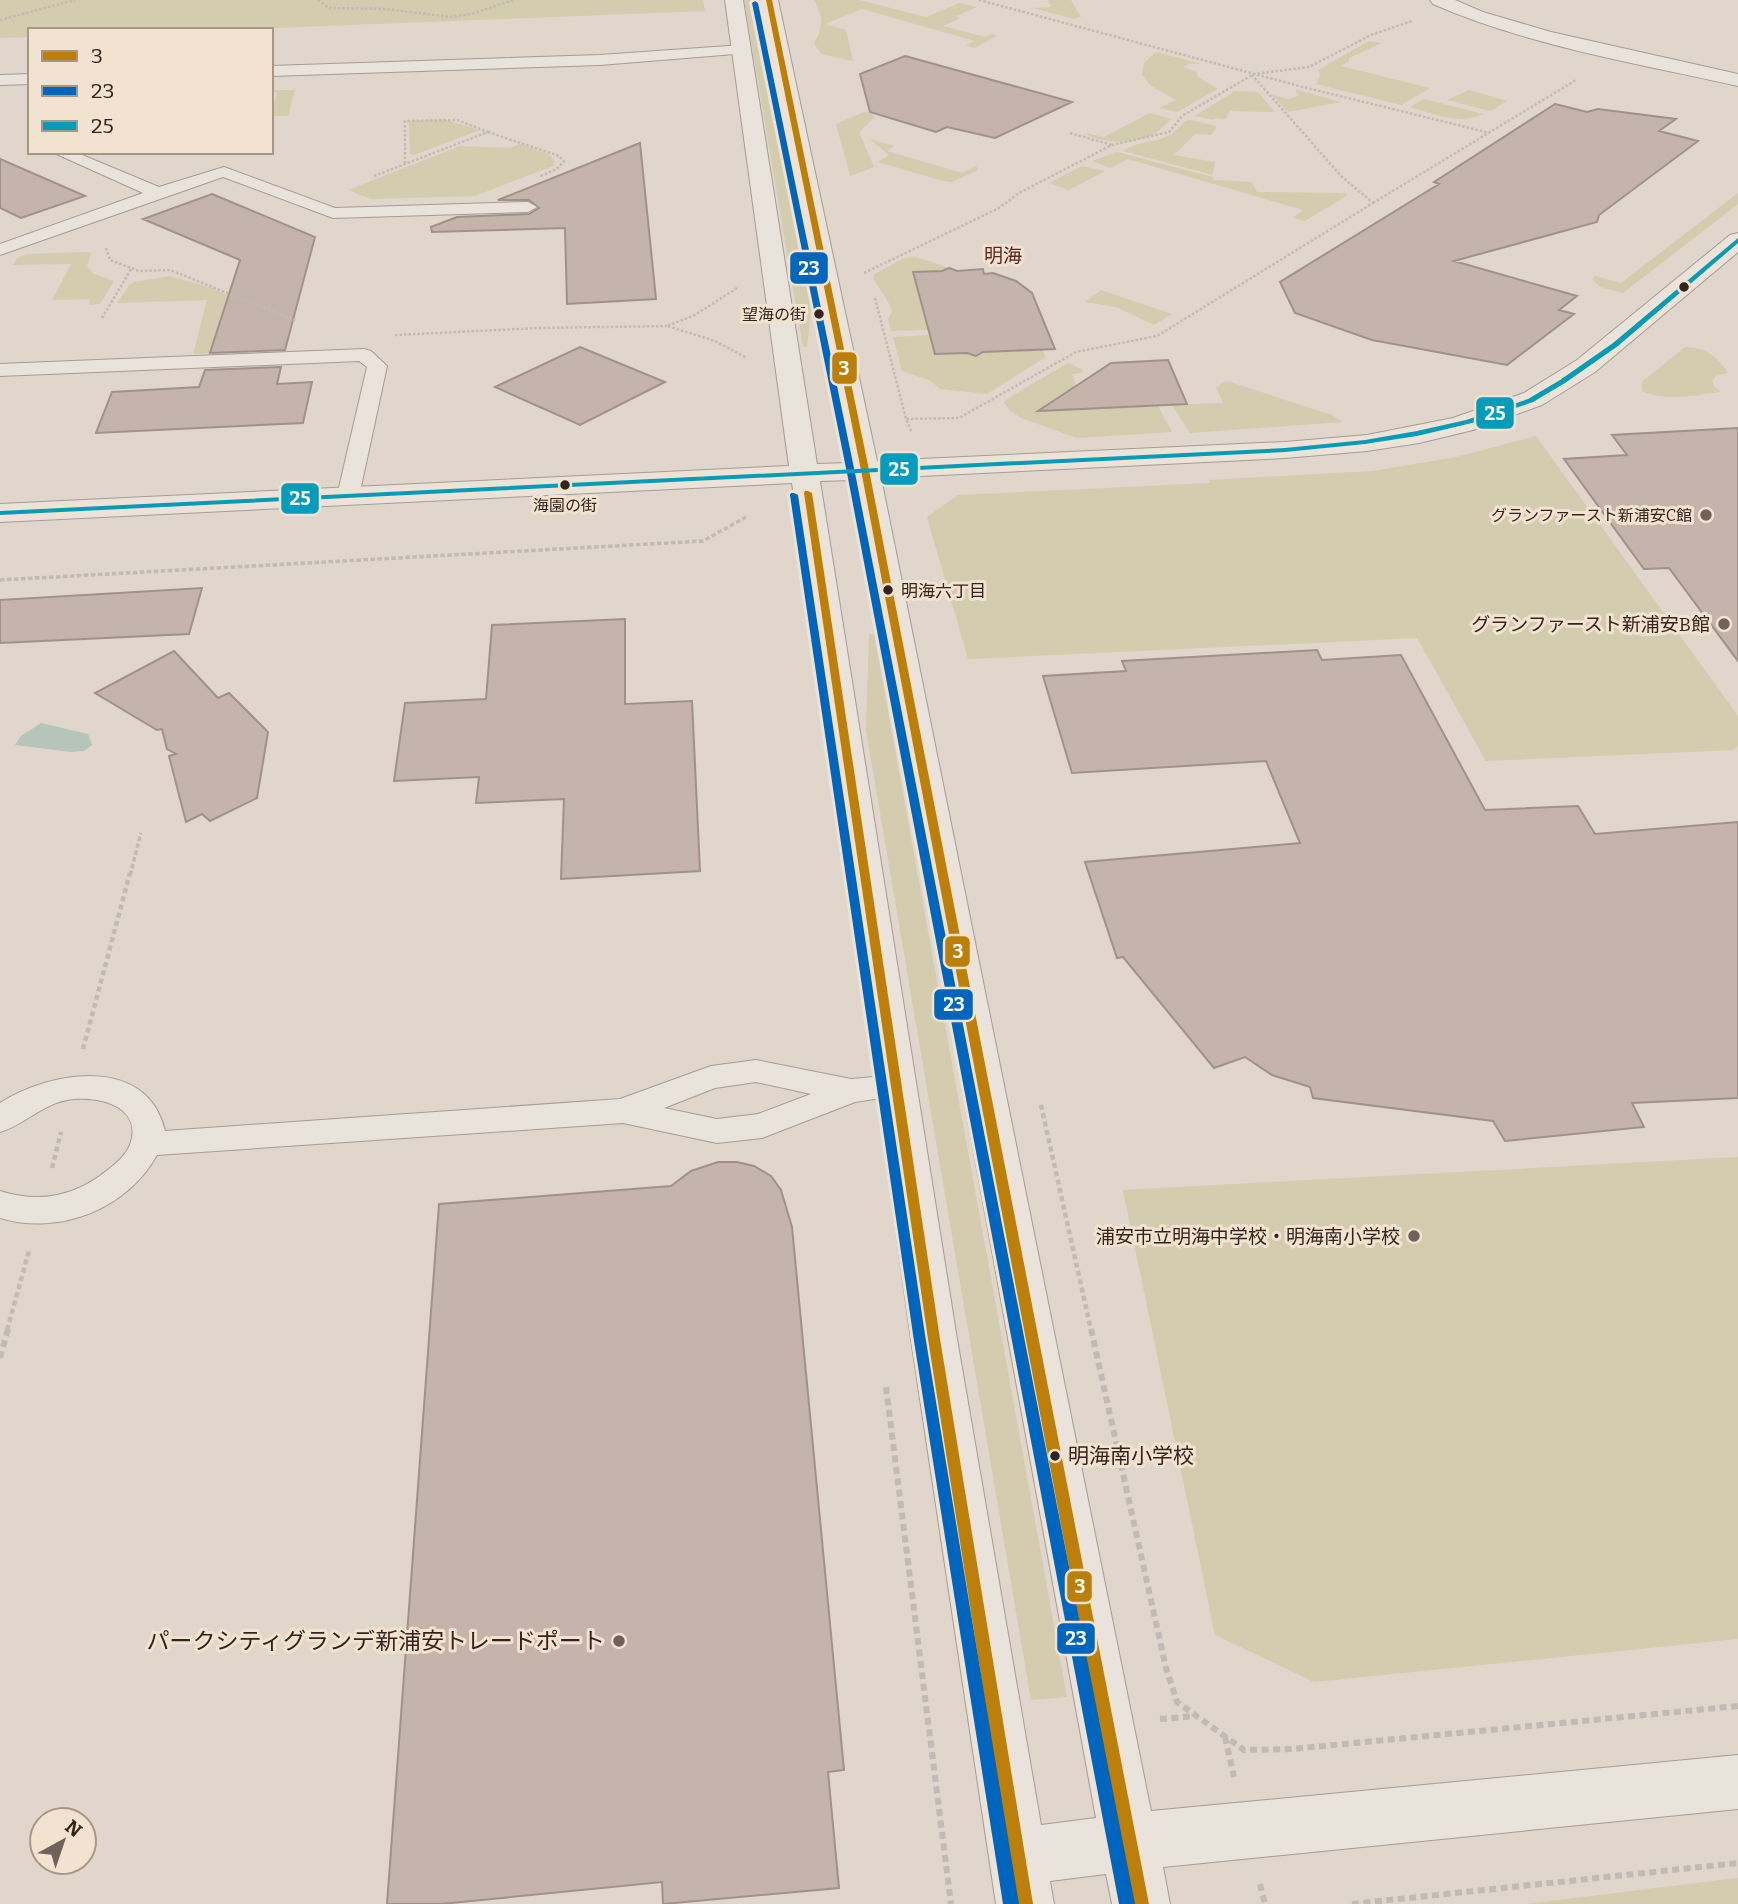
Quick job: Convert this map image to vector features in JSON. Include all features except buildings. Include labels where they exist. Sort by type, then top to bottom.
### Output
[{"type":"street","points":[[734,0],[936,1352],[1022,1880],[1129,1842],[1738,1782]]},
{"type":"street","points":[[769,0],[862,454],[885,585],[1141,1904]]},
{"type":"street","points":[[1439,0],[1476,16],[1548,37],[1738,80]]},
{"type":"street","points":[[0,513],[805,473],[862,454],[1285,450],[1367,443],[1463,424],[1533,400],[1562,384],[1738,240]]},
{"type":"lane","points":[[273,71],[600,60],[742,50]]},
{"type":"lane","points":[[0,80],[28,79]]},
{"type":"lane","points":[[65,154],[158,193]]},
{"type":"lane","points":[[0,250],[158,193],[226,165],[333,214],[528,207]]},
{"type":"lane","points":[[0,370],[364,355],[377,366],[348,496]]},
{"type":"lane","points":[[623,1111],[711,1077],[756,1071],[851,1091]]},
{"type":"lane","points":[[146,1144],[623,1111],[717,1131],[762,1126],[851,1091],[897,1086]]},
{"type":"lane","points":[[0,1120],[34,1098],[61,1090],[89,1088],[115,1091],[135,1102],[146,1118],[148,1138],[140,1160],[122,1180],[97,1196],[67,1208],[37,1212],[11,1209],[0,1204]]},
{"type":"path","points":[[0,20],[75,0]]},
{"type":"path","points":[[318,0],[329,8],[386,9],[451,16],[471,14],[513,0]]},
{"type":"path","points":[[979,0],[1253,75],[1490,133]]},
{"type":"path","points":[[860,275],[999,208],[1019,193],[1112,145],[1169,132],[1182,116],[1253,75],[1309,67],[1371,35],[1412,21]]},
{"type":"path","points":[[1253,75],[1342,177],[1373,203]]},
{"type":"path","points":[[862,454],[899,437],[916,444],[906,419],[959,418],[1076,352],[1157,336],[1580,77]]},
{"type":"path","points":[[405,164],[405,121],[411,119],[450,119],[559,156],[564,161],[557,169],[521,184],[503,208]]},
{"type":"path","points":[[305,203],[488,132]]},
{"type":"path","points":[[1070,133],[1112,145]]},
{"type":"path","points":[[64,228],[105,246],[110,260],[131,269],[170,270],[301,323]]},
{"type":"path","points":[[102,318],[131,269]]},
{"type":"path","points":[[667,326],[720,301],[746,281]]},
{"type":"path","points":[[389,336],[539,328],[667,326],[715,341],[757,363]]},
{"type":"path","points":[[0,580],[703,541],[749,515]]},
{"type":"path","points":[[1038,1095],[1166,1668],[1177,1702],[1244,1750],[1292,1749],[1738,1706]]},
{"type":"path","points":[[886,1384],[951,1904]]},
{"type":"path","points":[[1352,1904],[1738,1863]]},
{"type":"shaded area","points":[[0,0],[703,0],[705,11],[271,28],[28,28],[28,37],[0,38]]},
{"type":"shaded area","points":[[744,0],[759,0],[813,292],[807,347],[803,347]]},
{"type":"shaded area","points":[[814,0],[859,0],[926,17],[960,3],[977,7],[956,16],[960,18],[943,26],[985,37],[992,34],[997,36],[974,48],[966,45],[975,41],[862,9],[825,24],[846,30],[853,61],[822,54],[814,44],[821,22]]},
{"type":"shaded area","points":[[1048,0],[1071,0],[1081,17],[1074,19],[1033,8],[1051,7]]},
{"type":"shaded area","points":[[1369,41],[1382,43],[1349,58],[1349,61],[1341,66],[1430,88],[1401,105],[1316,84],[1320,76],[1318,70]]},
{"type":"shaded area","points":[[1156,52],[1201,64],[1188,64],[1183,67],[1197,72],[1198,77],[1218,89],[1177,112],[1160,108],[1176,100],[1151,86],[1142,75],[1144,63]]},
{"type":"shaded area","points":[[273,90],[295,90],[288,116],[273,116],[277,93]]},
{"type":"shaded area","points":[[1469,90],[1507,101],[1490,111],[1447,100]]},
{"type":"shaded area","points":[[1235,91],[1258,92],[1275,112],[1230,111],[1226,119],[1214,120],[1195,116]]},
{"type":"shaded area","points":[[1295,91],[1341,102],[1288,112],[1272,95],[1289,99],[1299,95]]},
{"type":"shaded area","points":[[1424,99],[1483,114],[1456,119],[1410,107]]},
{"type":"shaded area","points":[[870,112],[875,117],[859,132],[874,167],[850,176],[836,124]]},
{"type":"shaded area","points":[[1150,113],[1171,119],[1147,137],[1109,141],[1085,133],[1104,137]]},
{"type":"shaded area","points":[[446,120],[480,130],[414,155],[410,154],[409,122]]},
{"type":"shaded area","points":[[1190,120],[1217,126],[1211,135],[1195,134],[1174,155],[1215,162],[1213,175],[1123,151],[1161,139]]},
{"type":"shaded area","points":[[870,139],[894,146],[887,151],[962,173],[976,166],[978,170],[952,182],[943,181],[878,162],[889,155]]},
{"type":"shaded area","points":[[520,144],[550,155],[555,161],[553,166],[475,196],[371,199],[348,190],[460,146],[510,148]]},
{"type":"shaded area","points":[[1117,152],[1213,177],[1213,180],[1252,182],[1257,192],[1348,195],[1305,221],[1293,218],[1303,210],[1128,159],[1110,168],[1092,161]]},
{"type":"shaded area","points":[[1082,166],[1105,171],[1069,190],[1049,183]]},
{"type":"shaded area","points":[[1738,193],[1738,204],[1623,293],[1600,287],[1592,279],[1595,276],[1621,283]]},
{"type":"shaded area","points":[[91,253],[87,267],[94,274],[114,281],[100,304],[89,305],[90,299],[52,300],[71,264],[13,265],[17,258],[27,254]]},
{"type":"shaded area","points":[[916,257],[949,268],[943,271],[913,273],[928,330],[891,331],[888,320],[892,311],[873,275],[904,258]]},
{"type":"shaded area","points":[[170,276],[212,288],[292,325],[255,327],[215,338],[212,353],[193,354],[207,300],[117,303],[130,284]]},
{"type":"shaded area","points":[[1101,290],[1172,314],[1154,325],[1116,307],[1085,302]]},
{"type":"shaded area","points":[[930,335],[935,354],[967,353],[976,356],[983,352],[1009,351],[1034,337],[1046,357],[987,394],[940,389],[931,381],[902,371],[893,337]]},
{"type":"shaded area","points":[[1685,347],[1705,351],[1724,367],[1728,373],[1717,375],[1712,380],[1721,392],[1671,397],[1642,391],[1642,382]]},
{"type":"shaded area","points":[[1068,363],[1081,369],[1083,373],[1072,374],[1076,386],[1070,390],[1079,393],[1086,409],[1158,406],[1172,432],[1077,438],[1021,418],[1009,410],[1004,402],[1010,397]]},
{"type":"shaded area","points":[[1227,381],[1332,415],[1343,422],[1190,433],[1172,405],[1223,403],[1216,387]]},
{"type":"shaded area","points":[[1536,436],[1738,716],[1738,746],[1734,750],[1486,761],[1417,638],[968,659],[927,517],[958,495],[1210,483],[1209,480],[1372,471],[1456,457]]},
{"type":"shaded area","points":[[869,634],[874,634],[1067,1697],[1031,1700],[866,730]]},
{"type":"shaded area","points":[[41,723],[88,734],[92,745],[84,751],[71,752],[15,745],[21,736]]},
{"type":"shaded area","points":[[1738,1157],[1738,1639],[1314,1682],[1215,1635],[1123,1190]]},
{"type":"shaded area","points":[[1738,1878],[1738,1904],[1525,1904]]},
{"type":"transit line","name":"3","points":[[769,0],[865,470],[1141,1904]]},
{"type":"transit line","name":"23","points":[[755,3],[851,473],[1127,1904]]},
{"type":"transit line","name":"25","points":[[0,513],[1285,450],[1391,438],[1469,421],[1535,398],[1563,382],[1615,344],[1738,240]]},
{"type":"transit line","name":"3","points":[[808,493],[934,1339],[1025,1904]]},
{"type":"transit line","name":"23","points":[[794,495],[920,1341],[1011,1904]]},
{"type":"place","name":"望海の街","points":[[819,314]]},
{"type":"place","name":"海園の街","points":[[565,485]]},
{"type":"place","name":"グランファースト新浦安C館","points":[[1706,515]]},
{"type":"place","name":"明海六丁目","points":[[888,590]]},
{"type":"place","name":"グランファースト新浦安B館","points":[[1724,624]]},
{"type":"place","name":"浦安市立明海中学校・明海南小学校","points":[[1414,1236]]},
{"type":"place","name":"明海南小学校","points":[[1055,1456]]},
{"type":"place","name":"パークシティグランデ新浦安トレードポート","points":[[619,1641]]},
{"type":"district","name":"明海","points":[[1003,255]]}]
